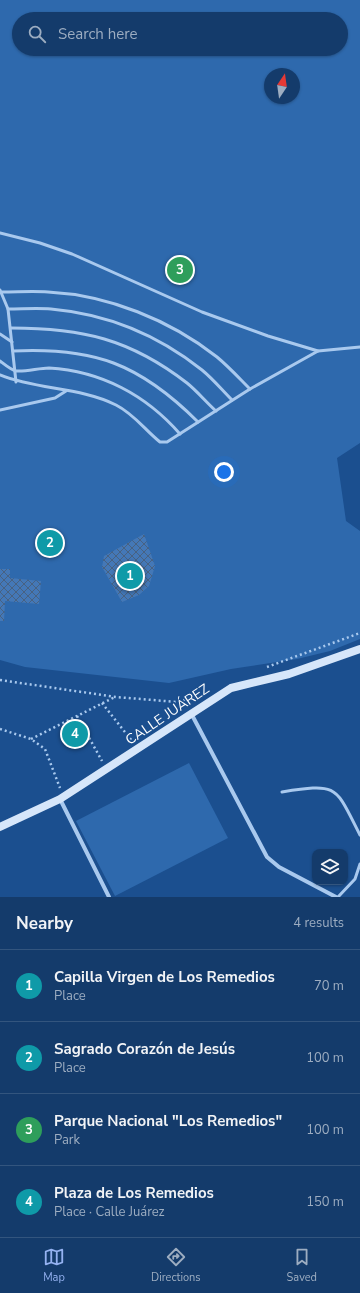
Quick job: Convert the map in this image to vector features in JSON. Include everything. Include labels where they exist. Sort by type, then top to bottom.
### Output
[{"type":"main road","name":"CALLE JUÁREZ","points":[[0,827],[62,798],[192,714],[216,696],[231,688],[289,674],[360,649]]},
{"type":"street","points":[[192,714],[267,857],[279,867],[337,897]]},
{"type":"street","points":[[62,798],[109,897]]},
{"type":"lane","points":[[0,233],[40,243],[72,254],[238,326],[318,351],[360,347]]},
{"type":"lane","points":[[16,382],[8,309],[1,291],[48,292],[94,298],[138,312],[179,331],[217,357],[250,389]]},
{"type":"lane","points":[[8,309],[57,310],[92,315],[131,328],[174,350],[202,371],[232,400]]},
{"type":"lane","points":[[11,328],[49,328],[87,334],[123,345],[157,362],[188,384],[216,411]]},
{"type":"lane","points":[[0,334],[12,342]]},
{"type":"lane","points":[[13,351],[47,349],[82,353],[114,363],[146,378],[174,398],[198,422]]},
{"type":"lane","points":[[0,375],[16,382],[66,391],[116,405],[137,418],[160,442],[167,442],[250,389],[318,351]]},
{"type":"lane","points":[[0,361],[15,371],[55,369],[83,373],[115,383],[144,400],[180,434]]},
{"type":"lane","points":[[0,410],[55,398],[66,391]]},
{"type":"lane","points":[[282,792],[315,787],[326,788],[336,793],[343,801],[360,835]]},
{"type":"lane","points":[[337,897],[355,879],[360,864]]},
{"type":"path","points":[[265,668],[360,633]]},
{"type":"path","points":[[0,680],[116,697],[177,702],[198,696]]},
{"type":"path","points":[[31,739],[116,697]]},
{"type":"path","points":[[102,703],[138,749]]},
{"type":"path","points":[[77,716],[106,769]]},
{"type":"path","points":[[0,730],[31,739],[45,749],[62,798]]},
{"type":"shaded area","points":[[0,0],[360,0],[360,443],[337,458],[346,521],[360,531],[360,639],[330,651],[297,659],[231,669],[169,683],[25,667],[0,660]]},
{"type":"shaded area","points":[[189,763],[228,838],[115,896],[76,821]]},
{"type":"building","points":[[144,534],[155,566],[149,586],[139,595],[122,602],[102,567],[104,556]]},
{"type":"building","points":[[0,569],[10,569],[10,578],[41,581],[39,604],[5,601],[4,621],[0,621]]},
{"type":"place","name":"Parque Nacional \"Los Remedios\"","points":[[180,270]]},
{"type":"place","name":"Sagrado Corazón de Jesús","points":[[50,543]]},
{"type":"place","name":"Capilla Virgen de Los Remedios","points":[[130,576]]},
{"type":"place","name":"Plaza de Los Remedios","points":[[75,734]]}]
